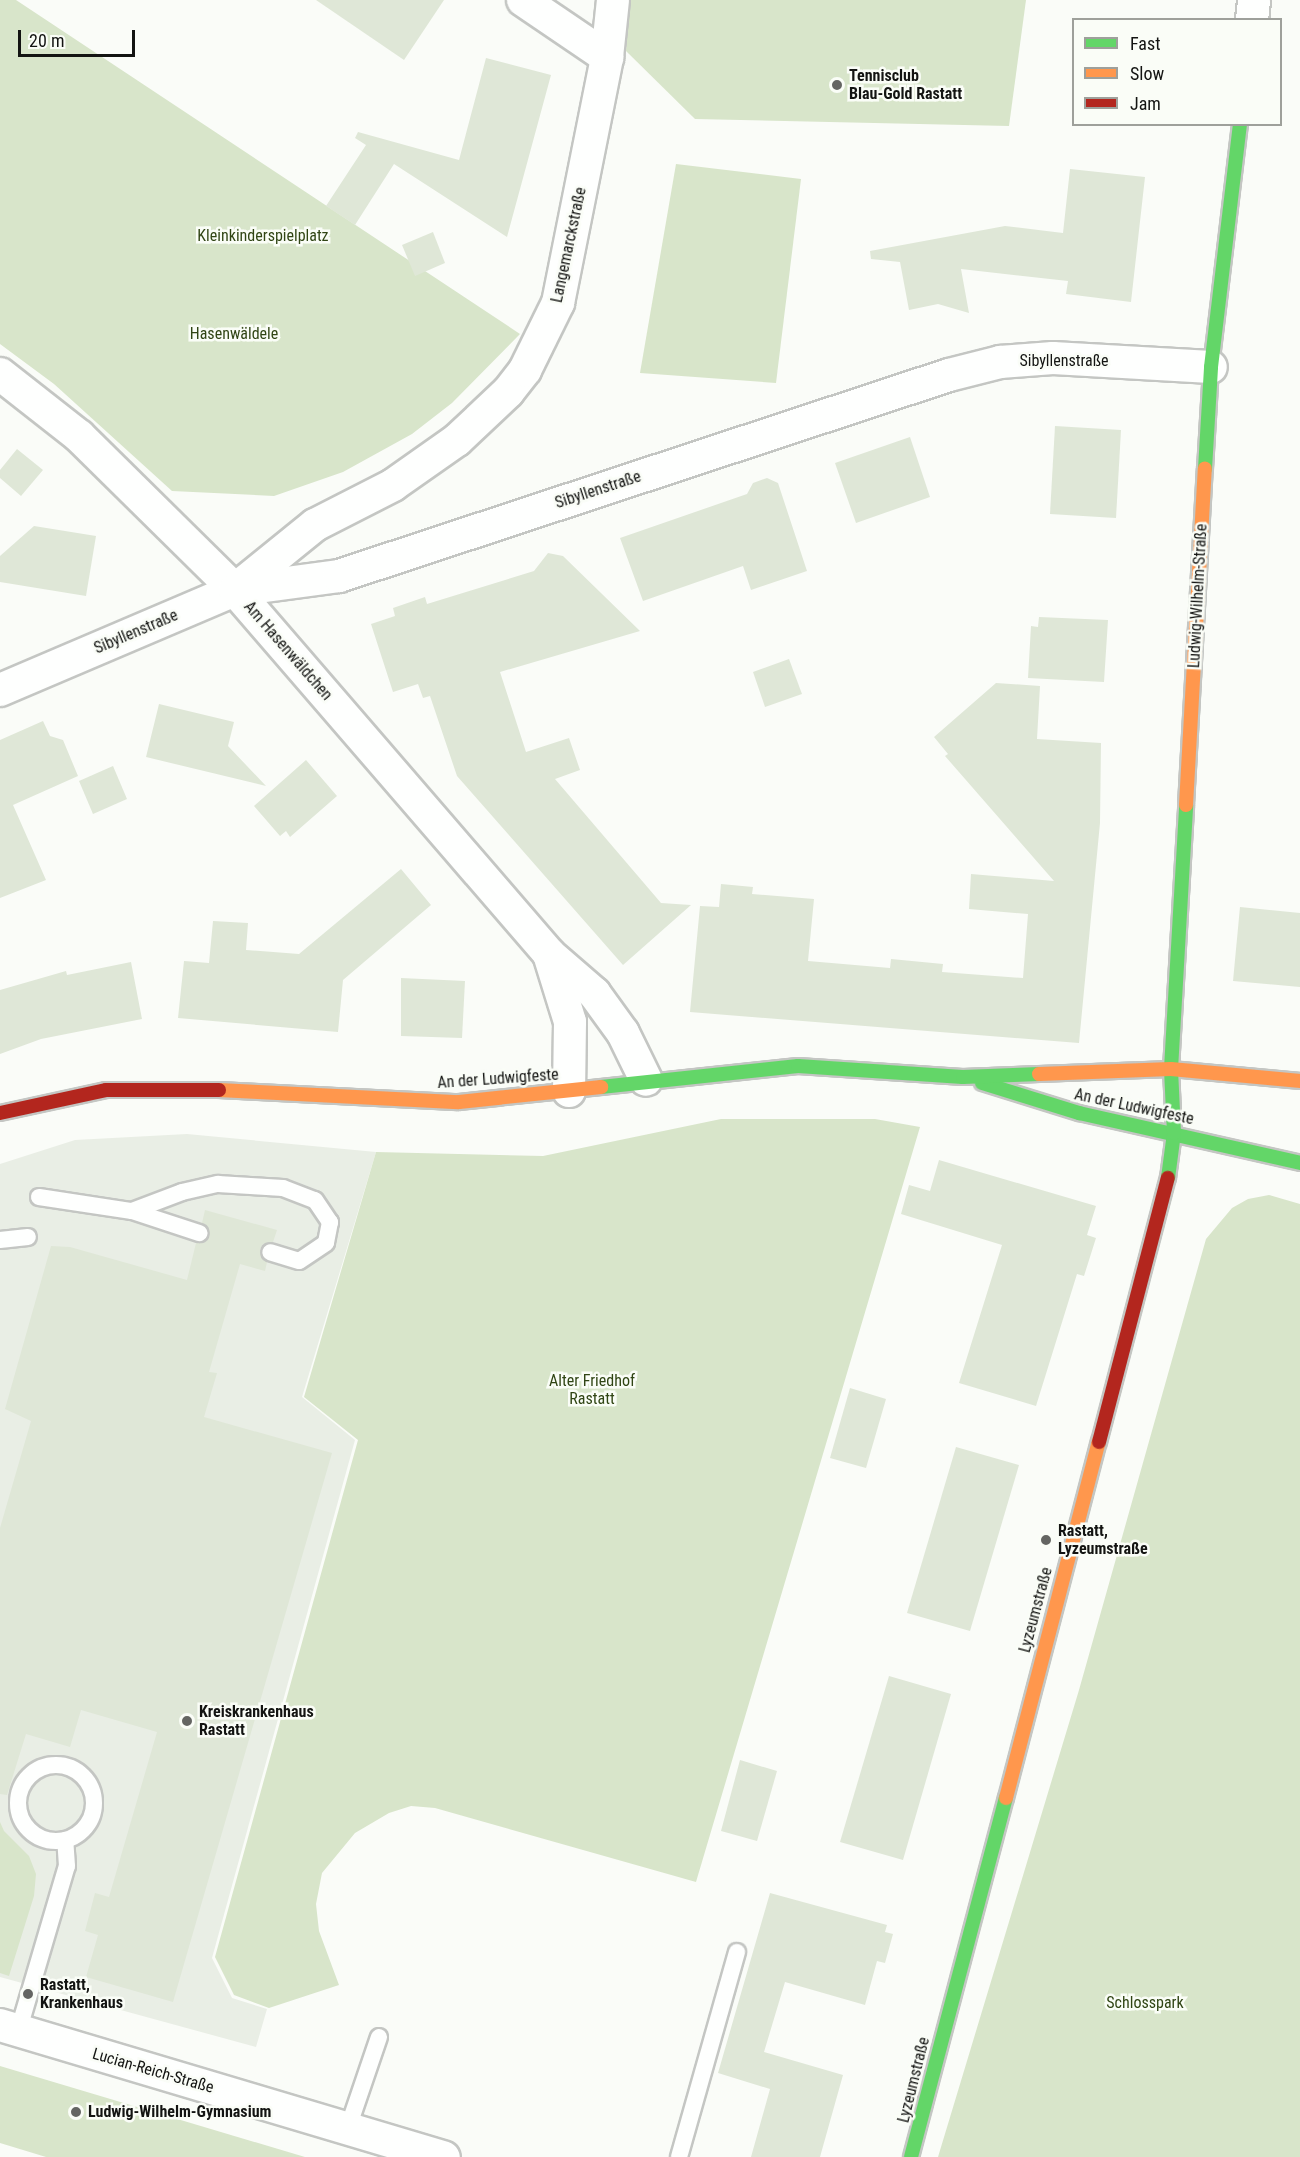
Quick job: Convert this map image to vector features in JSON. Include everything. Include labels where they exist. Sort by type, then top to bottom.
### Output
[{"type":"street","points":[[523,0],[607,57]]},
{"type":"street","name":"Langemarckstraße","points":[[235,590],[315,525],[393,485],[457,440],[508,392],[525,370],[558,303],[607,57],[613,0]]},
{"type":"street","points":[[1252,18],[1254,0]]},
{"type":"street","name":"Ludwig-Wilhelm-Straße","points":[[1171,1069],[1211,367],[1240,126]]},
{"type":"street","name":"Sibyllenstraße","points":[[0,690],[235,590],[339,576],[864,402],[1000,362],[1053,358],[1211,367]]},
{"type":"street","name":"Am Hasenwäldchen","points":[[0,374],[79,436],[235,590],[549,954],[594,993],[623,1033],[646,1080]]},
{"type":"street","name":"Am Hasenwäldchen","points":[[549,954],[570,1022],[569,1091]]},
{"type":"street","name":"An der Ludwigfeste","points":[[0,1113],[106,1090],[193,1089],[459,1102],[569,1091],[646,1080],[798,1066],[963,1077],[1171,1069],[1300,1081]]},
{"type":"street","name":"Lyzeumstraße","points":[[911,2157],[1167,1185],[1174,1133],[1171,1069]]},
{"type":"street","name":"An der Ludwigfeste","points":[[963,1077],[1079,1113],[1300,1163]]},
{"type":"street","name":"Lucian-Reich-Straße","points":[[9,2028],[444,2157]]},
{"type":"lane","points":[[132,1211],[218,1184],[283,1188],[315,1200],[330,1222],[326,1243],[299,1260],[270,1252]]},
{"type":"lane","points":[[39,1197],[132,1211],[199,1233]]},
{"type":"lane","points":[[0,1240],[28,1237]]},
{"type":"lane","points":[[63,1765],[78,1771],[89,1783],[94,1797],[93,1813],[86,1828],[65,1840],[42,1838],[29,1830],[20,1816],[18,1800],[22,1785],[33,1772],[47,1766],[63,1765]]},
{"type":"lane","points":[[9,2028],[67,1866],[65,1840]]},
{"type":"lane","points":[[679,2157],[737,1952]]},
{"type":"lane","points":[[348,2128],[379,2037]]},
{"type":"shaded area","points":[[187,1134],[376,1152],[302,1397],[355,1440],[212,1958],[232,1998],[267,2009],[256,2047],[0,1977],[0,1164],[75,1140]]},
{"type":"green space","name":"Hasenwäldele","points":[[0,0],[16,0],[520,334],[452,403],[412,434],[343,472],[274,496],[172,491],[54,384],[0,344]]},
{"type":"green space","name":"Tennisclub Blau-Gold Rastatt","points":[[628,0],[1026,0],[1009,126],[695,119],[626,51]]},
{"type":"green space","points":[[676,164],[801,179],[776,383],[640,373]]},
{"type":"green space","name":"Alter Friedhof Rastatt","points":[[721,1119],[875,1119],[920,1127],[696,1882],[435,1808],[411,1806],[389,1813],[355,1833],[322,1873],[316,1904],[319,1931],[339,1985],[269,2008],[234,1995],[215,1957],[358,1440],[304,1397],[376,1152],[543,1156]]},
{"type":"green space","name":"Schlosspark","points":[[1269,1195],[1300,1204],[1300,2157],[938,2157],[1079,1690],[1206,1239],[1232,1208],[1248,1199]]},
{"type":"green space","points":[[0,1822],[4,1831],[29,1856],[36,1874],[34,1896],[9,1976],[0,1973]]},
{"type":"green space","name":"Ludwig-Wilhelm-Gymnasium","points":[[0,2066],[305,2157],[46,2157],[0,2143]]},
{"type":"building","points":[[316,0],[444,0],[404,60]]},
{"type":"building","points":[[486,58],[551,75],[507,237],[394,164],[355,225],[326,206],[366,145],[355,138],[358,132],[459,160]]},
{"type":"building","points":[[1070,169],[1145,177],[1131,302],[1066,294],[1068,281],[961,269],[969,313],[938,304],[909,310],[900,262],[871,259],[870,251],[1005,226],[1063,233]]},
{"type":"building","points":[[433,232],[445,263],[415,276],[402,245]]},
{"type":"building","points":[[1055,426],[1121,430],[1116,518],[1050,514]]},
{"type":"building","points":[[910,437],[930,497],[856,523],[835,463]]},
{"type":"building","points":[[17,449],[43,470],[21,496],[0,478],[0,470]]},
{"type":"building","points":[[767,478],[778,483],[807,571],[751,590],[743,566],[643,601],[620,538],[747,494],[753,483]]},
{"type":"building","points":[[34,526],[96,536],[86,596],[0,582],[0,556]]},
{"type":"building","points":[[548,553],[563,556],[640,631],[500,672],[526,752],[569,738],[580,770],[555,779],[661,903],[691,905],[623,965],[457,776],[430,696],[423,698],[418,684],[393,692],[371,624],[395,616],[393,608],[425,597],[427,604],[534,571]]},
{"type":"building","points":[[1039,617],[1108,620],[1104,682],[1028,678],[1031,626],[1038,627]]},
{"type":"building","points":[[789,659],[802,694],[765,707],[753,672]]},
{"type":"building","points":[[996,683],[1040,686],[1037,739],[1101,743],[1100,823],[1079,1043],[690,1012],[700,906],[719,907],[721,884],[753,887],[752,894],[814,899],[808,961],[890,968],[891,959],[943,964],[942,972],[1023,978],[1028,914],[969,909],[971,874],[1054,881],[945,756],[948,754],[934,737]]},
{"type":"building","points":[[159,704],[234,722],[228,746],[266,786],[146,757]]},
{"type":"building","points":[[43,721],[50,736],[63,740],[78,776],[13,805],[46,880],[0,898],[0,740]]},
{"type":"building","points":[[306,760],[337,796],[290,837],[286,831],[280,836],[254,806]]},
{"type":"building","points":[[113,766],[127,799],[93,814],[79,781]]},
{"type":"building","points":[[401,869],[431,905],[343,980],[338,1032],[178,1018],[184,961],[209,963],[213,921],[248,923],[246,950],[299,954]]},
{"type":"building","points":[[1240,907],[1300,913],[1300,987],[1233,981]]},
{"type":"building","points":[[131,962],[142,1019],[41,1039],[0,1054],[0,990],[66,971],[67,975]]},
{"type":"building","points":[[401,978],[465,981],[462,1038],[401,1036]]},
{"type":"building","points":[[939,1160],[1096,1206],[1087,1235],[1096,1238],[1084,1276],[1077,1274],[1036,1406],[959,1383],[1002,1245],[901,1214],[909,1185],[930,1191]]},
{"type":"building","name":"Kreiskrankenhaus Rastatt","points":[[205,1210],[277,1230],[273,1242],[263,1244],[260,1249],[267,1262],[265,1271],[240,1264],[209,1372],[217,1373],[204,1417],[332,1453],[173,2002],[86,1977],[98,1935],[85,1931],[95,1893],[109,1897],[157,1732],[81,1710],[70,1747],[26,1734],[7,1795],[0,1794],[0,1528],[31,1421],[5,1409],[51,1246],[70,1247],[187,1280],[196,1243],[209,1236],[202,1223]]},
{"type":"building","points":[[850,1388],[886,1399],[866,1468],[830,1458]]},
{"type":"building","points":[[956,1447],[1019,1465],[970,1631],[907,1613]]},
{"type":"building","points":[[889,1676],[951,1694],[903,1860],[840,1842]]},
{"type":"building","points":[[740,1760],[777,1771],[757,1841],[721,1831]]},
{"type":"building","points":[[770,1893],[887,1925],[885,1932],[893,1934],[885,1963],[877,1961],[865,2005],[785,1982],[764,2052],[843,2075],[820,2157],[751,2157],[770,2089],[718,2073]]},
{"type":"traffic: fast","points":[[1205,469],[1211,367],[1240,126]]},
{"type":"traffic: fast","points":[[1168,1178],[1174,1133],[1171,1069],[1186,805]]},
{"type":"traffic: fast","points":[[601,1087],[798,1066],[963,1077],[1039,1074]]},
{"type":"traffic: fast","points":[[982,1083],[1079,1113],[1300,1163]]},
{"type":"traffic: fast","points":[[911,2157],[1006,1798]]},
{"type":"traffic: slow","points":[[1186,805],[1205,469]]},
{"type":"traffic: slow","points":[[1039,1074],[1171,1069],[1300,1081]]},
{"type":"traffic: slow","points":[[219,1090],[459,1102],[601,1087]]},
{"type":"traffic: slow","points":[[1006,1798],[1099,1442]]},
{"type":"traffic: jam","points":[[0,1113],[106,1090],[219,1090]]},
{"type":"traffic: jam","points":[[1099,1442],[1168,1178]]},
{"type":"place","name":"Tennisclub Blau-Gold Rastatt","points":[[837,85]]},
{"type":"place","name":"Rastatt, Lyzeumstraße","points":[[1046,1540]]},
{"type":"place","name":"Kreiskrankenhaus Rastatt","points":[[187,1721]]},
{"type":"place","name":"Rastatt, Krankenhaus","points":[[28,1994]]},
{"type":"place","name":"Ludwig-Wilhelm-Gymnasium","points":[[76,2112]]},
{"type":"park label","name":"Kleinkinderspielplatz","points":[[263,236]]}]
